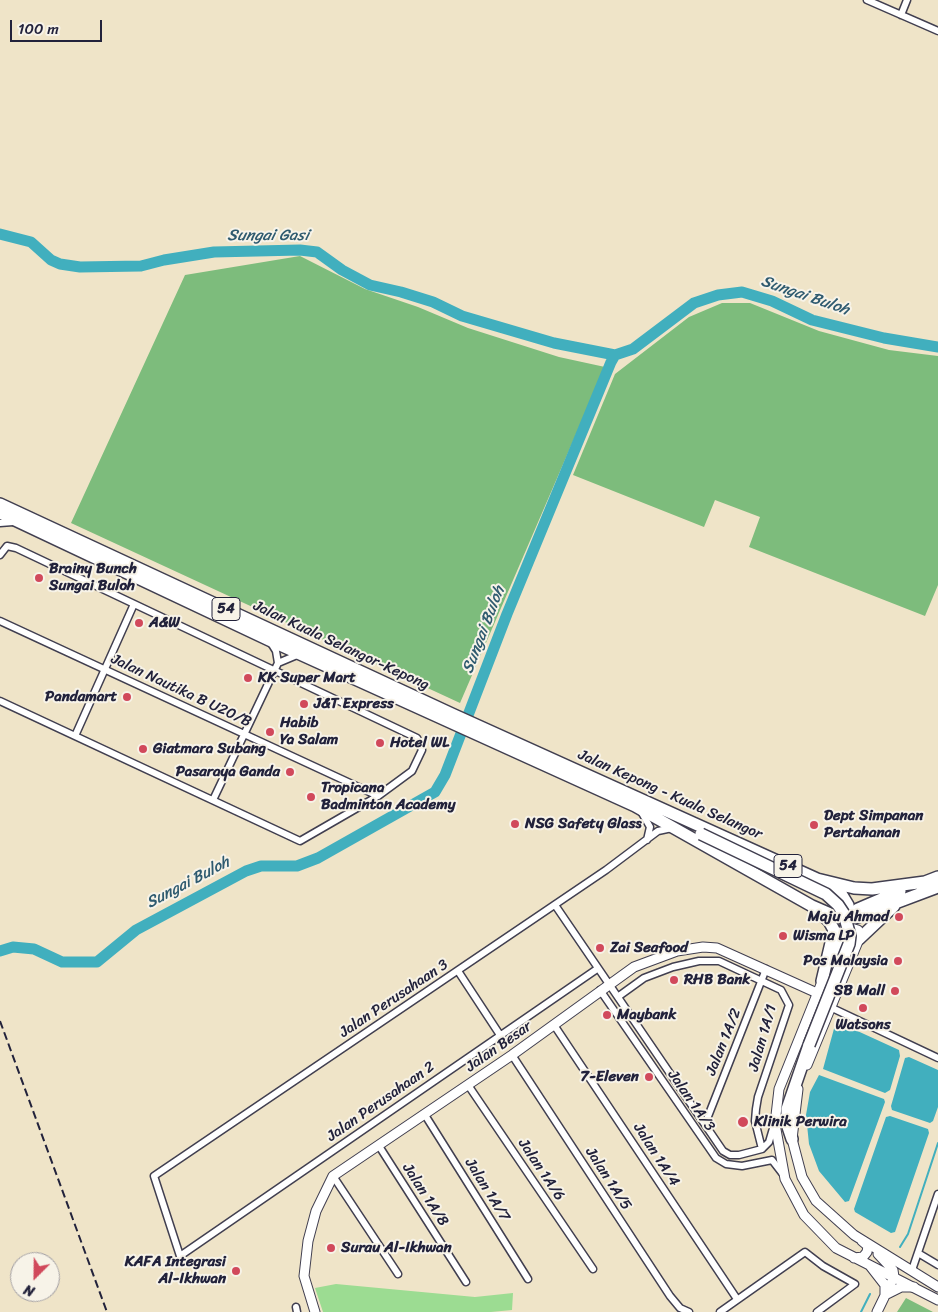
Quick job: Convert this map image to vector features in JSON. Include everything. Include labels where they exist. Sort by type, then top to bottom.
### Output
[{"type":"highway","name":"Jalan Kuala Selangor-Kepong","points":[[0,504],[450,718]]},
{"type":"highway","name":"Jalan Kuala Selangor-Kepong","points":[[0,513],[301,655],[450,718]]},
{"type":"highway","name":"Jalan Kepong - Kuala Selangor","points":[[450,718],[635,806],[673,827]]},
{"type":"highway","name":"Jalan Kepong - Kuala Selangor","points":[[473,729],[647,801],[818,879],[863,888],[887,888],[925,882],[938,877]]},
{"type":"highway","points":[[647,801],[668,816],[702,834],[826,894],[838,905],[844,914],[850,936],[849,944],[790,1093],[787,1124],[792,1139]]},
{"type":"highway","name":"54","points":[[673,827],[812,906],[835,916],[850,918],[938,887]]},
{"type":"highway","points":[[818,879],[834,889],[846,900],[846,910],[835,916]]},
{"type":"highway","points":[[840,940],[850,918],[858,909],[878,899],[925,882]]},
{"type":"highway","points":[[859,939],[902,900]]},
{"type":"highway","points":[[812,906],[829,921],[834,930],[822,981]]},
{"type":"main road","points":[[877,1312],[894,1277],[893,1270],[886,1261],[839,1223],[816,1201],[802,1177],[792,1139],[799,1087],[859,939],[858,930],[851,928],[840,940],[779,1088],[775,1124],[785,1179],[804,1215],[819,1233],[836,1248],[852,1258],[894,1277],[938,1300]]},
{"type":"main road","name":"Jalan Besar","points":[[333,1176],[512,1055],[634,967],[677,951],[702,947],[717,948],[817,993]]},
{"type":"main road","points":[[315,1312],[304,1276],[308,1241],[316,1211],[333,1176]]},
{"type":"main road","points":[[854,1235],[938,1286]]},
{"type":"main road","points":[[852,1258],[865,1255],[868,1246]]},
{"type":"main road","points":[[871,1267],[885,1285],[885,1295]]},
{"type":"main road","points":[[885,1295],[901,1287],[914,1287]]},
{"type":"street","points":[[867,0],[938,31]]},
{"type":"street","points":[[900,14],[907,0]]},
{"type":"street","points":[[0,523],[19,522]]},
{"type":"street","points":[[0,554],[7,546],[16,548],[417,738],[422,750],[412,770],[378,796],[300,841],[0,701]]},
{"type":"street","points":[[75,736],[134,604]]},
{"type":"street","name":"Jalan Nautika B U20/B","points":[[0,621],[378,796]]},
{"type":"street","points":[[269,640],[275,648],[278,663]]},
{"type":"street","points":[[213,800],[278,663],[290,656],[301,655]]},
{"type":"street","points":[[635,806],[647,820],[650,827],[646,842]]},
{"type":"street","name":"Jalan Perusahaan 3","points":[[180,1256],[154,1176],[555,905],[646,842],[658,831],[673,827]]},
{"type":"street","name":"Jalan 1A/3","points":[[555,905],[585,946],[597,969],[610,983],[723,1150],[730,1154],[748,1154]]},
{"type":"street","name":"Jalan 1A/1","points":[[619,996],[644,978],[674,966],[700,961],[719,961],[781,990],[788,1005],[758,1097],[755,1121],[762,1148]]},
{"type":"street","name":"Jalan Perusahaan 2","points":[[180,1256],[597,969]]},
{"type":"street","name":"Jalan 1A/2","points":[[705,1124],[766,969]]},
{"type":"street","points":[[458,971],[500,1035]]},
{"type":"street","name":"Jalan 1A/3","points":[[600,990],[716,1158],[734,1165],[772,1160],[785,1179]]},
{"type":"street","points":[[830,1007],[938,1058]]},
{"type":"street","name":"Jalan 1A/4","points":[[554,1025],[737,1299]]},
{"type":"street","name":"Jalan 1A/5","points":[[512,1055],[670,1296],[680,1308],[689,1312]]},
{"type":"street","name":"Jalan 1A/6","points":[[468,1085],[594,1269]]},
{"type":"street","name":"Jalan 1A/7","points":[[425,1115],[528,1279]]},
{"type":"street","points":[[751,1164],[748,1154],[762,1148],[769,1142],[775,1124]]},
{"type":"street","name":"Jalan 1A/8","points":[[379,1146],[466,1282]]},
{"type":"street","points":[[333,1176],[398,1274]]},
{"type":"street","points":[[912,1270],[938,1194]]},
{"type":"street","points":[[720,1312],[804,1252],[823,1266],[855,1284],[817,1312]]},
{"type":"street","points":[[918,1253],[938,1265]]},
{"type":"green space","points":[[300,256],[365,289],[418,307],[468,328],[559,357],[605,367],[460,703],[71,523],[185,275]]},
{"type":"green space","points":[[722,303],[750,303],[819,331],[889,350],[938,356],[938,585],[925,616],[749,547],[760,517],[715,500],[704,527],[573,475],[615,374],[689,317]]},
{"type":"green space","points":[[336,1284],[475,1297],[513,1293],[512,1310],[491,1312],[323,1312],[315,1288]]},
{"type":"green space","points":[[906,1298],[933,1312],[897,1312]]},
{"type":"water","points":[[840,1023],[899,1050],[900,1056],[890,1090],[885,1093],[823,1069],[835,1025]]},
{"type":"water","points":[[909,1057],[938,1070],[938,1107],[933,1121],[930,1123],[892,1110],[891,1106],[905,1058]]},
{"type":"water","points":[[819,1075],[884,1099],[885,1102],[849,1201],[845,1202],[819,1171],[809,1144],[806,1115],[810,1092]]},
{"type":"water","points":[[890,1116],[928,1129],[929,1133],[895,1232],[891,1233],[855,1212],[854,1209],[886,1117]]},
{"type":"waterway","name":"Sungai Gasi","points":[[0,234],[31,242],[51,260],[60,264],[80,267],[141,266],[164,260],[214,252],[300,250],[317,252],[342,270],[370,285],[433,302],[462,316],[554,343],[615,355]]},
{"type":"waterway","name":"Sungai Buloh","points":[[0,951],[13,947],[34,949],[62,962],[97,962],[136,930],[246,871],[261,866],[297,866],[318,858],[435,792],[445,775],[507,614],[611,362],[615,355],[633,349],[694,303],[718,295],[742,292],[772,301],[812,320],[884,338],[938,347]]},
{"type":"waterway","points":[[900,1247],[908,1234],[938,1143]]},
{"type":"waterway","points":[[861,1312],[870,1294]]},
{"type":"railway","points":[[0,1021],[107,1312]]},
{"type":"place","name":"Brainy Bunch Sungai Buloh","points":[[39,578]]},
{"type":"place","name":"A&W","points":[[139,623]]},
{"type":"place","name":"KK Super Mart","points":[[248,678]]},
{"type":"place","name":"Pandamart","points":[[127,697]]},
{"type":"place","name":"J&T Express","points":[[304,704]]},
{"type":"place","name":"Habib Ya Salam","points":[[270,732]]},
{"type":"place","name":"Hotel WL","points":[[380,743]]},
{"type":"place","name":"Giatmara Subang","points":[[143,749]]},
{"type":"place","name":"Pasaraya Ganda","points":[[290,772]]},
{"type":"place","name":"Tropicana Badminton Academy","points":[[311,797]]},
{"type":"place","name":"NSG Safety Glass","points":[[515,824]]},
{"type":"place","name":"Dept Simpanan Pertahanan","points":[[814,825]]},
{"type":"place","name":"Maju Ahmad","points":[[899,917]]},
{"type":"place","name":"Wisma LP","points":[[783,936]]},
{"type":"place","name":"Zai Seafood","points":[[600,948]]},
{"type":"place","name":"Pos Malaysia","points":[[898,961]]},
{"type":"place","name":"RHB Bank","points":[[674,980]]},
{"type":"place","name":"SB Mall","points":[[895,991]]},
{"type":"place","name":"Watsons","points":[[863,1008]]},
{"type":"place","name":"Maybank","points":[[607,1015]]},
{"type":"place","name":"7-Eleven","points":[[649,1077]]},
{"type":"place","name":"Klinik Perwira","points":[[743,1122]]},
{"type":"place","name":"Surau Al-Ikhwan","points":[[331,1248]]},
{"type":"place","name":"KAFA Integrasi Al-Ikhwan","points":[[236,1271]]}]
